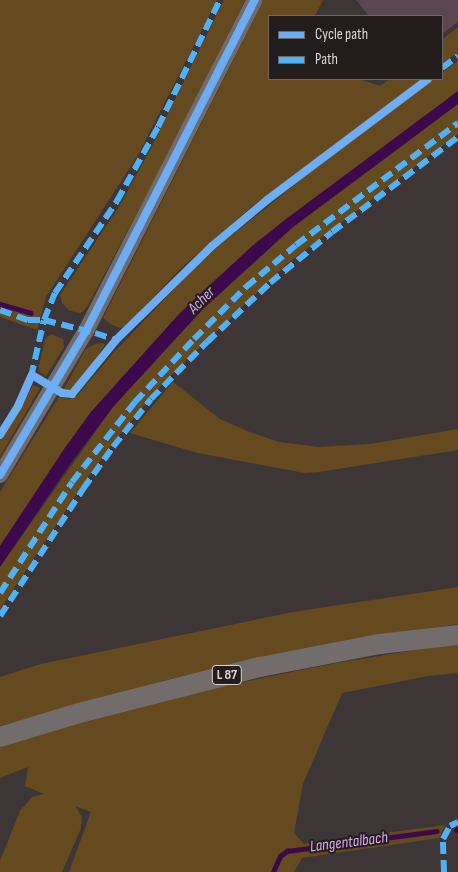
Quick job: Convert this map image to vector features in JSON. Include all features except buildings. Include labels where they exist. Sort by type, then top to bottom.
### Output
[{"type":"main road","name":"L 87","points":[[0,737],[88,710],[260,667],[380,644],[458,634]]},
{"type":"street","points":[[0,475],[86,331],[255,0]]},
{"type":"shaded area","points":[[0,0],[217,0],[138,155],[46,297],[37,330],[0,317]]},
{"type":"shaded area","points":[[224,0],[245,0],[183,126],[87,307],[81,313],[70,311],[62,303],[60,295],[117,210],[149,152]]},
{"type":"shaded area","points":[[264,0],[323,0],[316,15],[268,15],[268,80],[362,80],[380,86],[389,80],[422,80],[251,207],[179,270],[126,326],[121,328],[112,325],[103,318]]},
{"type":"shaded area","points":[[458,27],[458,52],[443,63],[443,39]]},
{"type":"shaded area","points":[[458,61],[458,91],[212,282],[180,313],[91,412],[0,546],[0,492],[59,397],[69,399],[77,396],[114,352],[206,256],[322,163],[433,80],[443,80],[443,72]]},
{"type":"shaded area","points":[[458,104],[458,134],[288,263],[163,383],[113,443],[86,480],[0,609],[0,567],[113,407],[155,358],[204,308],[293,227]]},
{"type":"shaded area","points":[[51,334],[63,339],[64,347],[46,376],[38,371],[45,339]]},
{"type":"shaded area","points":[[103,343],[105,345],[76,387],[64,389],[85,350],[95,344]]},
{"type":"shaded area","points":[[173,382],[220,419],[279,442],[319,447],[370,444],[458,429],[458,450],[304,473],[198,453],[130,433]]},
{"type":"shaded area","points":[[33,385],[40,388],[0,457],[0,440]]},
{"type":"shaded area","points":[[458,587],[458,624],[280,653],[171,679],[0,726],[0,677],[41,664],[293,612]]},
{"type":"shaded area","points":[[458,643],[458,673],[428,676],[342,693],[303,784],[294,833],[304,844],[445,825],[439,838],[302,858],[294,872],[69,872],[91,812],[75,806],[82,817],[81,828],[62,872],[0,872],[0,861],[20,811],[32,797],[44,794],[25,786],[28,767],[0,778],[0,746],[91,719],[219,687],[331,664]]},
{"type":"water","name":"Acher","points":[[458,91],[458,104],[293,227],[204,308],[113,407],[68,467],[0,567],[0,546],[64,449],[91,412],[180,313],[251,247],[286,219]]},
{"type":"waterway","points":[[0,304],[31,313]]},
{"type":"waterway","name":"Langentalbach","points":[[273,872],[280,856],[287,851],[437,831]]},
{"type":"marked path","points":[[31,377],[44,320],[55,293],[117,201],[158,127],[220,0]]},
{"type":"marked path","points":[[443,67],[458,56]]},
{"type":"marked path","points":[[0,593],[72,482],[135,402],[194,339],[246,287],[296,245],[458,123]]},
{"type":"marked path","points":[[0,616],[83,489],[151,399],[207,342],[270,283],[332,232],[458,137]]},
{"type":"marked path","points":[[0,310],[28,320],[44,320],[116,340]]},
{"type":"marked path","points":[[444,872],[443,839],[450,826],[458,822]]},
{"type":"cycle path","points":[[0,475],[86,331],[255,0]]},
{"type":"cycle path","points":[[0,435],[18,406],[32,375],[62,393],[72,394],[116,340],[212,246],[267,200],[427,80]]}]
